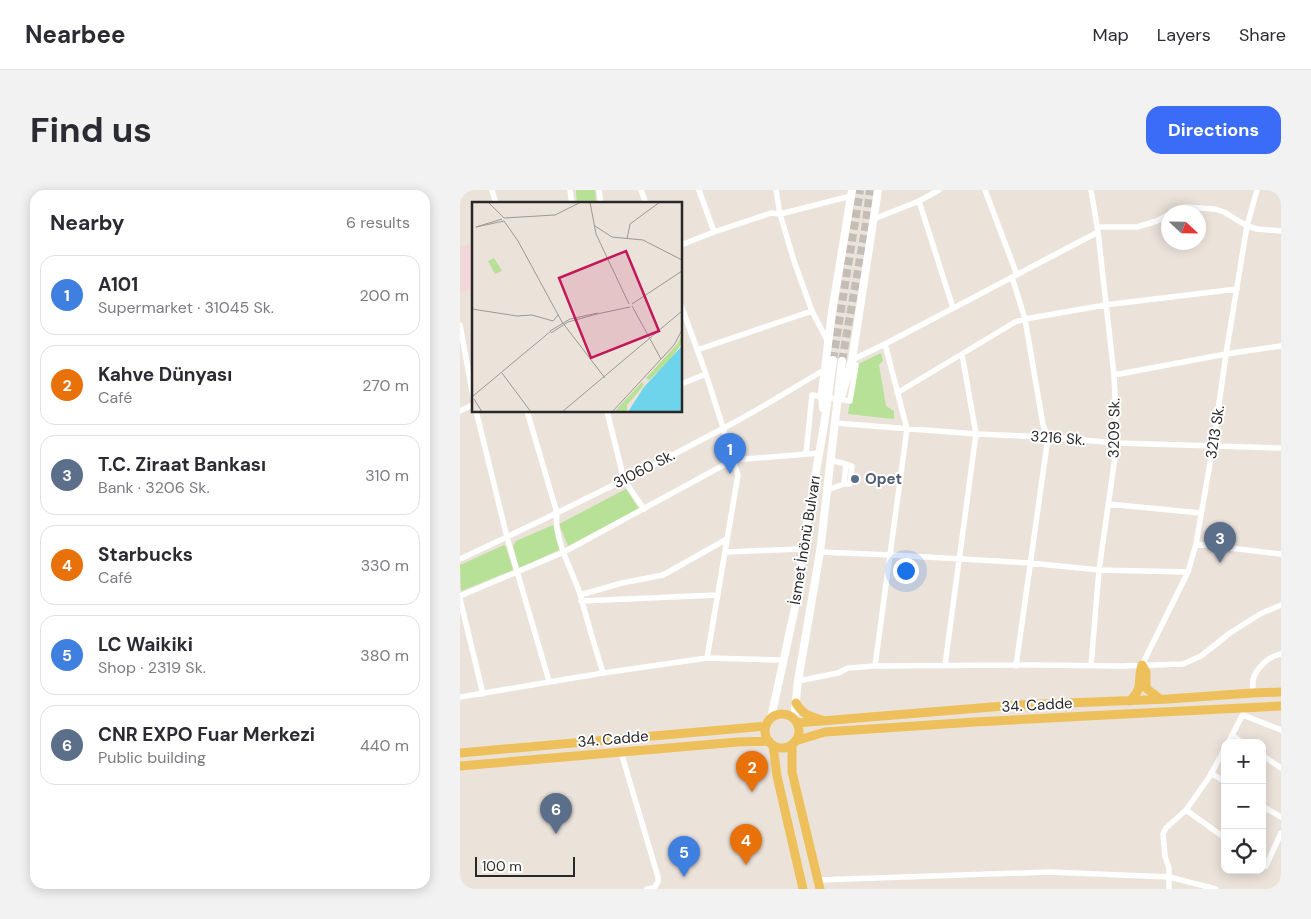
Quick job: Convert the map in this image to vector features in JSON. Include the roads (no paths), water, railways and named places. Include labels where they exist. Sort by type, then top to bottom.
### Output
[{"type":"main road","points":[[835,419],[854,362],[878,190]]},
{"type":"main road","points":[[824,425],[822,392],[824,370],[852,193]]},
{"type":"main road","name":"İsmet İnönü Bulvarı","points":[[768,722],[798,594],[803,549],[820,453],[833,360]]},
{"type":"main road","name":"İsmet İnönü Bulvarı","points":[[795,721],[798,681],[820,552],[842,361]]},
{"type":"main road","points":[[1130,700],[1143,688],[1146,672],[1142,666]]},
{"type":"main road","points":[[1143,688],[1160,700]]},
{"type":"main road","name":"34. Cadde","points":[[795,721],[827,721],[1016,705],[1160,700],[1281,692]]},
{"type":"main road","points":[[796,703],[800,710],[808,715],[827,721]]},
{"type":"main road","name":"34. Cadde","points":[[793,743],[825,732],[1034,719],[1244,712],[1281,706]]},
{"type":"main road","points":[[771,743],[782,748],[793,743],[799,731],[795,721],[787,715],[777,715],[768,722],[766,736],[771,743],[776,776],[803,889]]},
{"type":"main road","name":"34. Cadde","points":[[463,752],[768,722]]},
{"type":"main road","name":"34. Cadde","points":[[465,765],[738,742],[771,743]]},
{"type":"main road","points":[[793,743],[792,772],[819,884]]},
{"type":"main road","points":[[460,771],[465,765]]},
{"type":"street","points":[[641,190],[645,202]]},
{"type":"street","points":[[699,190],[714,232]]},
{"type":"street","points":[[776,190],[780,214],[794,261],[812,311],[828,342]]},
{"type":"street","points":[[874,219],[919,201],[939,190]]},
{"type":"street","points":[[985,190],[1014,276],[1025,319],[1043,425],[1048,437],[1016,666]]},
{"type":"street","name":"3209 Sk.","points":[[1091,190],[1098,230],[1114,375],[1117,443],[1099,570],[1091,666]]},
{"type":"street","name":"3213 Sk.","points":[[1142,666],[1188,572],[1196,544],[1214,446],[1226,354],[1247,226],[1257,190]]},
{"type":"street","points":[[682,245],[771,213],[780,214],[852,193]]},
{"type":"street","points":[[919,201],[953,308]]},
{"type":"street","points":[[1206,208],[1224,212],[1247,226],[1257,229],[1281,231]]},
{"type":"street","points":[[806,454],[812,395],[850,401],[854,362],[1098,230],[1138,227],[1161,219]]},
{"type":"street","points":[[897,393],[1015,322],[1106,305],[1237,289]]},
{"type":"street","points":[[682,308],[706,374],[738,475],[707,658]]},
{"type":"street","points":[[697,350],[812,311]]},
{"type":"street","points":[[460,329],[472,392]]},
{"type":"street","points":[[876,666],[907,429],[885,344]]},
{"type":"street","points":[[1114,375],[1226,354],[1281,346]]},
{"type":"street","points":[[945,665],[976,434],[962,354]]},
{"type":"street","name":"31060 Sk.","points":[[460,559],[624,480],[723,429],[824,370]]},
{"type":"street","points":[[682,384],[706,374]]},
{"type":"street","points":[[460,412],[472,404]]},
{"type":"street","points":[[476,412],[507,537],[549,681]]},
{"type":"street","points":[[527,412],[557,512],[555,522],[603,673]]},
{"type":"street","points":[[608,412],[624,480],[644,509]]},
{"type":"street","name":"3216 Sk.","points":[[835,419],[907,429],[976,434],[1048,437],[1117,443],[1281,448]]},
{"type":"street","points":[[483,694],[460,598],[564,552],[733,460],[820,453]]},
{"type":"street","points":[[827,490],[844,484],[846,464],[830,460]]},
{"type":"street","points":[[1108,504],[1201,513]]},
{"type":"street","points":[[580,598],[622,584],[663,575],[727,538]]},
{"type":"street","points":[[1196,544],[1281,554]]},
{"type":"street","points":[[725,552],[803,549]]},
{"type":"street","points":[[820,552],[958,559],[1099,570],[1188,572]]},
{"type":"street","points":[[580,598],[718,596]]},
{"type":"street","points":[[798,681],[838,673],[848,668],[876,666],[1142,666],[1183,664],[1201,656],[1260,614],[1281,605]]},
{"type":"street","points":[[1252,693],[1254,679],[1261,666],[1270,658],[1281,654]]},
{"type":"street","points":[[460,697],[549,681],[707,658],[783,660]]},
{"type":"street","points":[[1230,739],[1244,712],[1281,730]]},
{"type":"street","points":[[1232,735],[1238,739]]},
{"type":"street","points":[[621,752],[658,877],[658,882],[654,888],[647,889]]},
{"type":"street","points":[[1169,889],[1169,868],[1165,856],[1163,834],[1166,828],[1186,810],[1221,755]]},
{"type":"street","points":[[1266,759],[1281,768]]},
{"type":"street","points":[[1211,773],[1221,779]]},
{"type":"street","points":[[1266,808],[1281,817]]},
{"type":"street","points":[[1186,810],[1221,835]]},
{"type":"street","points":[[1266,866],[1281,833]]},
{"type":"street","points":[[819,884],[1050,872],[1169,877],[1216,889]]},
{"type":"tunnel","points":[[833,360],[860,190]]},
{"type":"tunnel","points":[[842,361],[865,230],[870,190]]},
{"type":"place","name":"A101","points":[[730,474]]},
{"type":"place","name":"Opet","points":[[855,479]]},
{"type":"place","name":"T.C. Ziraat Bankası","points":[[1220,563]]},
{"type":"place","name":"Kahve Dünyası","points":[[752,792]]},
{"type":"place","name":"CNR EXPO Fuar Merkezi","points":[[556,834]]},
{"type":"place","name":"Starbucks","points":[[746,865]]},
{"type":"place","name":"LC Waikiki","points":[[684,877]]}]
